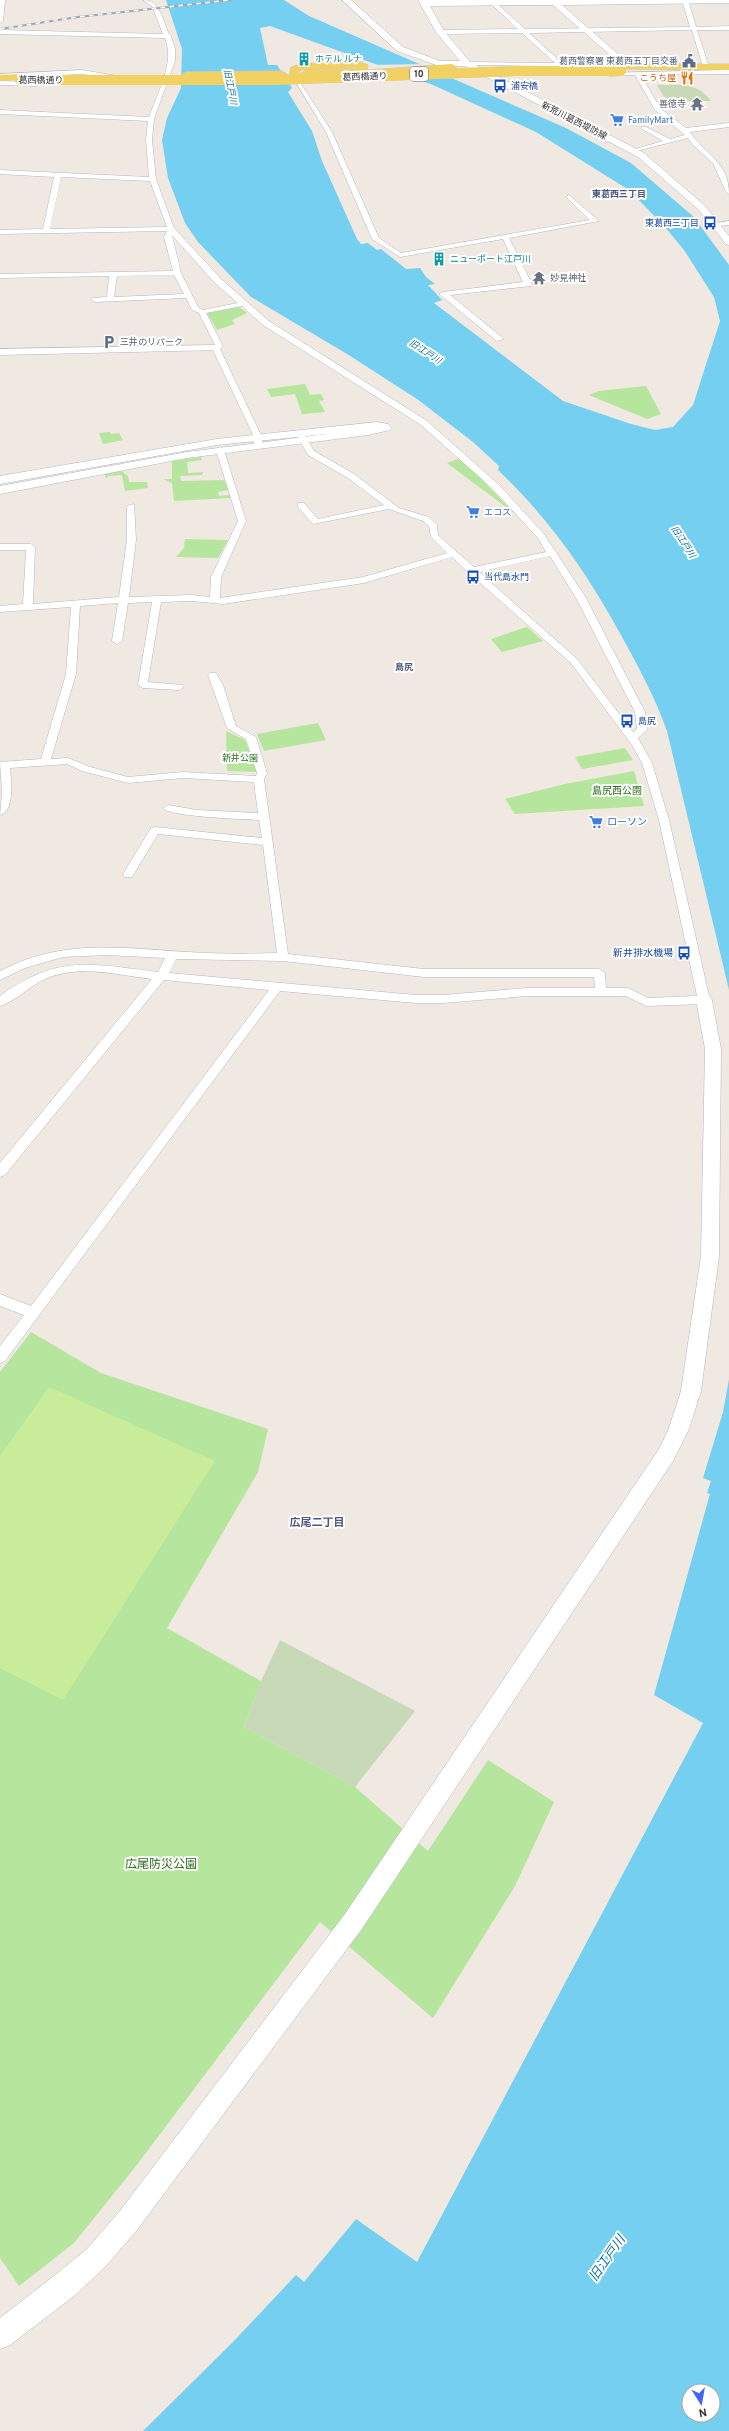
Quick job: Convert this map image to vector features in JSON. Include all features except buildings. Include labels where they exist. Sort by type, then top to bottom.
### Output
[{"type":"main road","name":"葛西橋通り","points":[[21,79],[453,70],[664,67],[729,68]]},
{"type":"main road","points":[[309,74],[294,77],[296,68],[355,68]]},
{"type":"main road","points":[[232,81],[355,68]]},
{"type":"main road","name":"葛西橋通り","points":[[622,68],[729,72]]},
{"type":"main road","name":"葛西橋通り","points":[[21,79],[232,81],[453,70]]},
{"type":"main road","points":[[186,75],[338,75],[453,70]]},
{"type":"main road","points":[[0,80],[21,79]]},
{"type":"street","points":[[0,21],[2,0]]},
{"type":"street","points":[[146,0],[154,5],[169,36],[172,48],[172,61],[151,120],[149,140],[153,179],[170,229],[168,237],[177,273],[195,308],[202,312],[219,346],[216,348],[258,441]]},
{"type":"street","points":[[346,0],[400,49],[439,63],[560,64],[622,68]]},
{"type":"street","points":[[553,1],[622,68]]},
{"type":"street","points":[[686,1],[706,67]]},
{"type":"street","points":[[423,2],[723,1],[729,12]]},
{"type":"street","name":"新荒川葛西堤防線","points":[[423,2],[440,32],[467,64],[634,151],[702,207],[729,242]]},
{"type":"street","points":[[491,2],[560,64]]},
{"type":"street","points":[[440,32],[729,28]]},
{"type":"street","points":[[0,32],[169,36]]},
{"type":"street","points":[[349,60],[355,68]]},
{"type":"street","points":[[0,80],[82,72],[117,76],[165,78]]},
{"type":"street","points":[[486,75],[729,72]]},
{"type":"street","points":[[637,74],[657,109],[688,133],[716,162],[729,192]]},
{"type":"street","points":[[294,77],[329,132],[376,239],[400,255],[595,221],[569,197]]},
{"type":"street","points":[[0,80],[78,84],[117,79],[165,78]]},
{"type":"street","points":[[0,112],[151,120]]},
{"type":"street","points":[[634,151],[668,141],[688,133],[698,127],[729,125]]},
{"type":"street","points":[[644,128],[668,141]]},
{"type":"street","points":[[0,172],[153,179]]},
{"type":"street","points":[[46,232],[58,175]]},
{"type":"street","points":[[716,224],[729,224]]},
{"type":"street","points":[[0,232],[170,229],[178,235],[201,264],[243,304],[266,323],[424,423],[495,486],[541,536],[581,598],[640,712],[642,730],[632,737]]},
{"type":"street","points":[[500,339],[443,294],[528,284],[505,237]]},
{"type":"street","points":[[0,276],[113,276],[177,273]]},
{"type":"street","points":[[110,300],[113,276]]},
{"type":"street","points":[[96,300],[189,296]]},
{"type":"street","points":[[202,312],[243,304]]},
{"type":"street","points":[[0,352],[216,348]]},
{"type":"street","points":[[0,480],[176,448],[258,441],[377,425],[384,426],[386,428],[368,432],[300,436]]},
{"type":"street","points":[[0,2335],[64,2286],[96,2258],[128,2221],[354,1922],[666,1455],[679,1430],[691,1392],[710,1256],[713,1062],[704,1000],[664,820],[647,763],[632,737],[574,661],[470,571],[438,540],[434,534],[433,525],[426,519],[396,510],[390,506],[350,476],[311,453],[300,436]]},
{"type":"street","points":[[0,490],[220,450],[258,441]]},
{"type":"street","points":[[214,599],[216,577],[242,521],[220,450]]},
{"type":"street","points":[[301,505],[316,522],[390,506]]},
{"type":"street","points":[[117,641],[122,600],[130,559],[132,522],[131,506]]},
{"type":"street","points":[[0,547],[31,547],[28,607]]},
{"type":"street","points":[[470,571],[552,553]]},
{"type":"street","points":[[0,609],[122,600],[214,599],[223,601],[364,580],[453,554]]},
{"type":"street","points":[[157,599],[143,685],[179,687]]},
{"type":"street","points":[[45,762],[71,674],[76,604]]},
{"type":"street","points":[[213,675],[218,685],[232,728],[251,737],[262,773],[259,779],[283,957]]},
{"type":"street","points":[[0,812],[7,792],[3,765],[68,761],[101,774],[128,780],[183,774],[259,779]]},
{"type":"street","points":[[168,808],[197,813],[264,817]]},
{"type":"street","points":[[128,874],[155,830],[267,842]]},
{"type":"street","points":[[0,976],[16,966],[38,958],[72,951],[97,950],[232,959],[283,957],[424,973],[599,973],[600,992]]},
{"type":"street","points":[[0,1172],[161,976],[173,955]]},
{"type":"street","points":[[0,1002],[19,988],[48,974],[69,968],[416,999],[443,999],[452,997],[527,992],[628,992],[646,1002],[704,1000]]},
{"type":"street","points":[[0,1357],[32,1312],[277,987]]},
{"type":"street","points":[[0,1300],[32,1312]]},
{"type":"green space","points":[[657,85],[680,85],[694,88],[700,90],[711,101],[678,101],[680,104],[674,105],[670,100],[666,100]]},
{"type":"green space","points":[[239,307],[247,313],[232,320],[235,324],[217,330],[207,313]]},
{"type":"green space","points":[[305,384],[310,395],[321,394],[324,400],[319,401],[325,412],[302,414],[295,394],[271,397],[267,389]]},
{"type":"green space","points":[[646,386],[661,414],[647,419],[589,395],[599,391]]},
{"type":"green space","points":[[110,432],[111,434],[119,433],[123,440],[103,444],[99,433]]},
{"type":"green space","points":[[201,457],[202,460],[187,462],[188,473],[203,472],[202,475],[180,476],[181,481],[224,480],[229,490],[218,492],[219,496],[230,495],[231,498],[174,501],[172,483],[163,479],[172,479],[172,461]]},
{"type":"green space","points":[[461,458],[514,513],[447,463]]},
{"type":"green space","points":[[121,471],[128,476],[129,482],[147,482],[148,488],[125,491],[122,475],[108,476],[107,479],[104,474]]},
{"type":"green space","points":[[185,539],[228,540],[218,558],[176,557],[184,548]]},
{"type":"green space","points":[[527,627],[543,641],[502,652],[491,639]]},
{"type":"green space","points":[[318,723],[326,740],[264,751],[257,734]]},
{"type":"green space","name":"新井公園","points":[[226,731],[245,740],[257,772],[227,771]]},
{"type":"green space","points":[[625,748],[633,760],[582,769],[575,757]]},
{"type":"green space","name":"島尻西公園","points":[[634,771],[644,806],[515,814],[505,799],[565,784]]},
{"type":"green space","name":"広尾防災公園","points":[[31,1332],[101,1373],[268,1429],[258,1472],[167,1628],[261,1681],[244,1727],[355,1787],[428,1851],[488,1760],[554,1802],[515,1886],[433,2018],[320,1922],[136,2166],[74,2243],[19,2286],[0,2258],[0,1372]]},
{"type":"green space","points":[[49,1387],[215,1461],[63,1700],[0,1668],[0,1456]]},
{"type":"green space","points":[[280,1640],[415,1711],[355,1787],[244,1727],[261,1681]]},
{"type":"water","name":"旧江戸川","points":[[166,0],[284,0],[309,16],[566,128],[631,163],[694,217],[729,265],[729,990],[667,731],[646,682],[608,611],[551,527],[535,508],[498,470],[499,466],[473,442],[417,399],[347,354],[251,297],[198,242],[185,223],[168,178],[162,140],[167,118],[181,88],[182,49]],"holes":[[[270,26],[433,85],[536,132],[629,190],[665,227],[684,250],[714,297],[720,321],[693,405],[673,427],[655,430],[631,424],[563,401],[434,303],[442,300],[428,285],[435,284],[426,277],[420,268],[406,269],[381,249],[377,250],[368,243],[361,244],[357,239],[322,161],[312,131],[288,92],[292,88],[277,65],[268,65],[260,28]]]},
{"type":"water","name":"旧江戸川","points":[[729,1379],[729,2431],[143,2431],[232,2343],[296,2275],[304,2282],[356,2219],[417,2262],[703,1723],[654,1695],[710,1494],[707,1493],[711,1481],[703,1478],[723,1412]]},
{"type":"pier","points":[[426,64],[452,76],[406,78],[368,65]]},
{"type":"railway","points":[[0,29],[78,17],[231,0]]},
{"type":"place","name":"ホテル ルナ","points":[[304,59]]},
{"type":"place","name":"葛西警察署 東葛西五丁目交番","points":[[689,61]]},
{"type":"place","name":"こうち屋","points":[[687,78]]},
{"type":"place","name":"浦安橋","points":[[500,86]]},
{"type":"place","name":"善徳寺","points":[[697,104]]},
{"type":"place","name":"FamilyMart","points":[[617,120]]},
{"type":"place","name":"東葛西三丁目","points":[[710,223]]},
{"type":"place","name":"ニューポート江戸川","points":[[439,259]]},
{"type":"place","name":"妙見神社","points":[[539,278]]},
{"type":"place","name":"三井のリパーク","points":[[109,342]]},
{"type":"place","name":"エコス","points":[[473,512]]},
{"type":"place","name":"当代島水門","points":[[473,577]]},
{"type":"place","name":"島尻","points":[[627,721]]},
{"type":"place","name":"ローソン","points":[[596,822]]},
{"type":"place","name":"新井排水機場","points":[[684,953]]},
{"type":"district","name":"東葛西三丁目","points":[[619,194]]},
{"type":"district","name":"島尻","points":[[404,667]]},
{"type":"district","name":"広尾二丁目","points":[[317,1523]]}]
